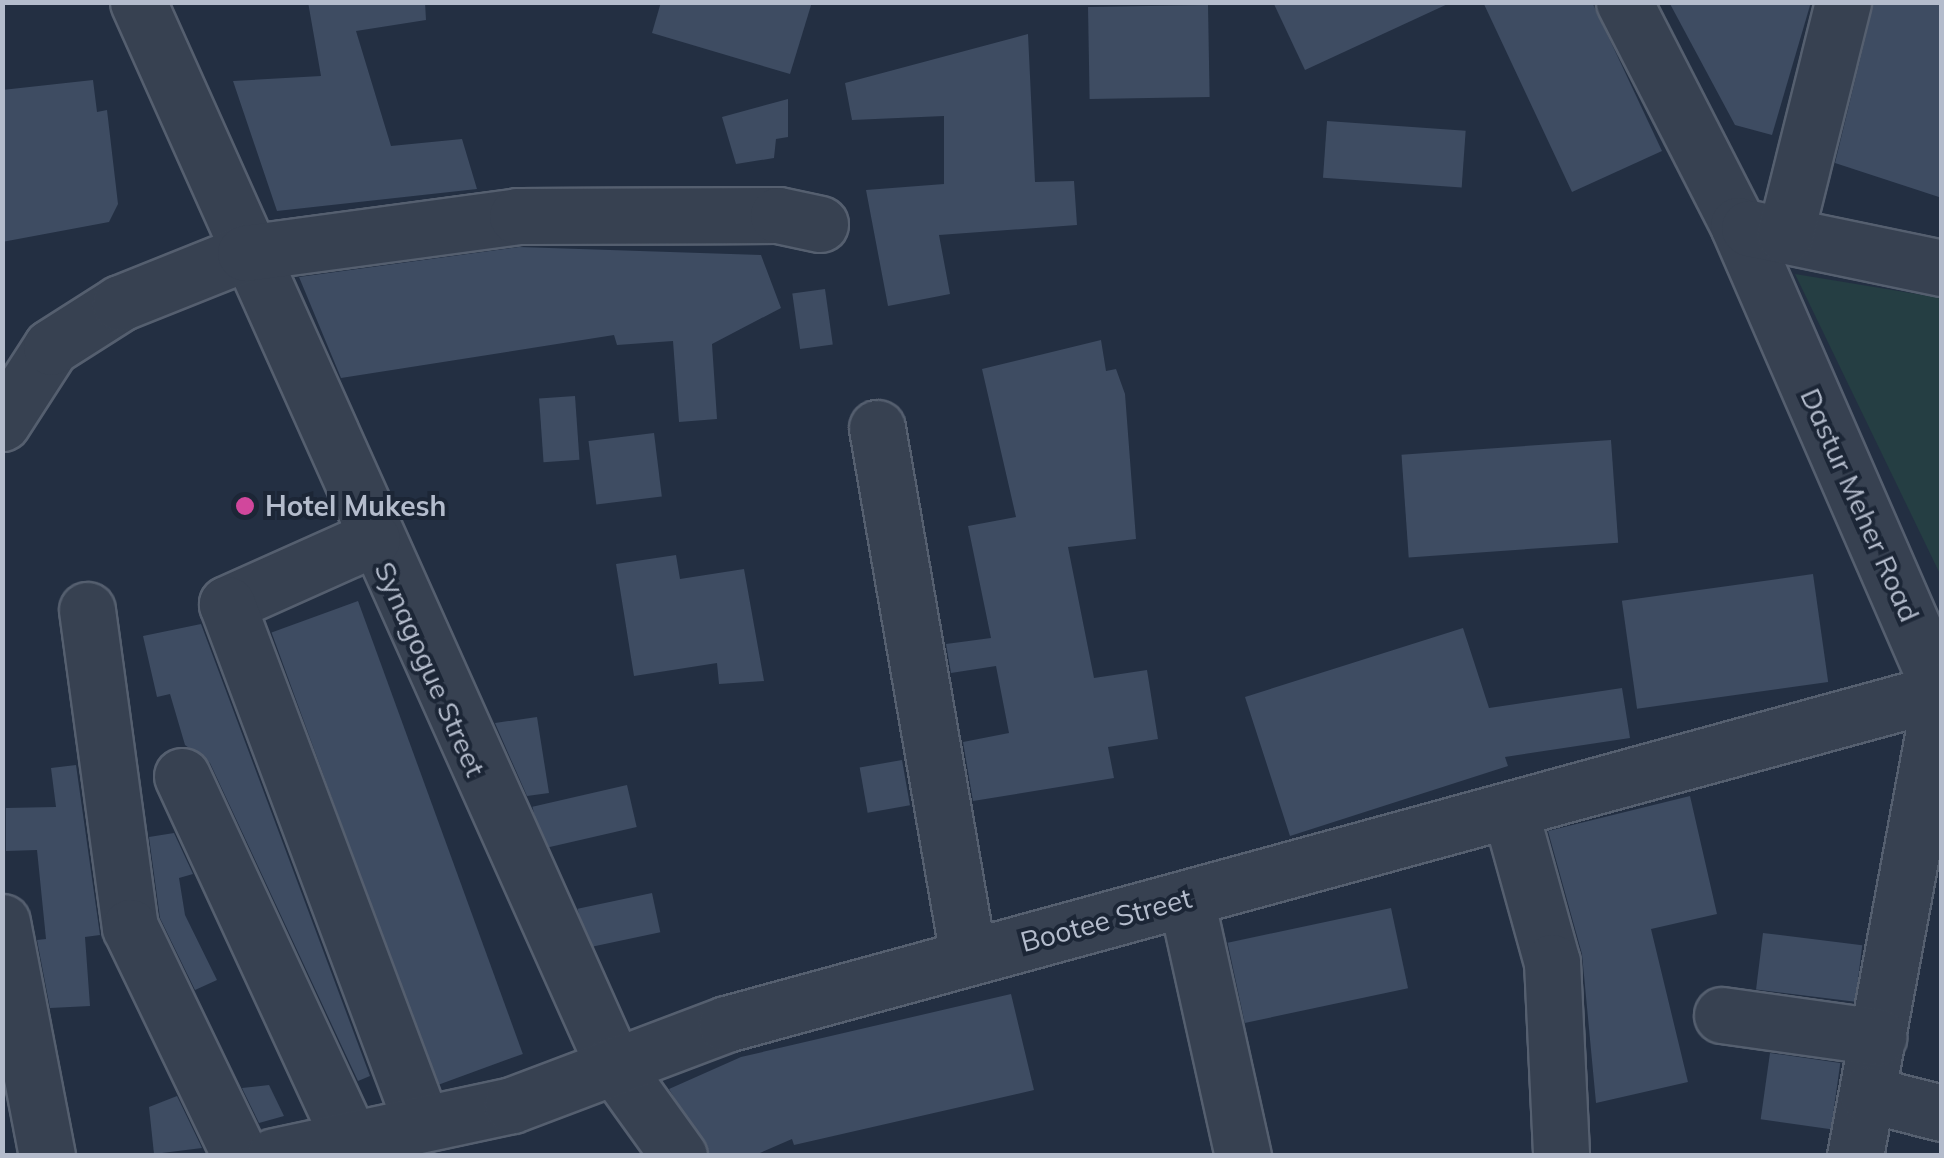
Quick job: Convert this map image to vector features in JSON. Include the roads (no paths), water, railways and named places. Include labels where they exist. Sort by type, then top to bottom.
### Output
[{"type":"street","name":"Synagogue Street","points":[[138,2],[372,540],[613,1064],[679,1156]]},
{"type":"street","name":"Dastur Meher Road","points":[[1624,2],[1762,230],[1941,691]]},
{"type":"street","points":[[1843,2],[1762,230],[1942,268]]},
{"type":"street","points":[[2,423],[51,346],[120,303],[245,252],[516,216],[778,215],[820,224]]},
{"type":"street","points":[[877,428],[968,956]]},
{"type":"street","points":[[372,540],[227,604],[422,1124]]},
{"type":"street","points":[[86,610],[130,928],[240,1156]]},
{"type":"street","points":[[1855,1156],[1941,691]]},
{"type":"street","name":"Bootee Street","points":[[274,1156],[512,1105],[613,1064],[968,956],[1510,812],[1941,691]]},
{"type":"street","points":[[182,776],[350,1140]]},
{"type":"street","points":[[1510,812],[1552,962],[1561,1156]]},
{"type":"street","points":[[1186,900],[1242,1156]]},
{"type":"street","points":[[2,922],[47,1156]]},
{"type":"street","points":[[1722,1014],[1878,1037]]},
{"type":"street","points":[[1867,1094],[1942,1113]]},
{"type":"place","name":"Hotel Mukesh","points":[[245,506]]}]
